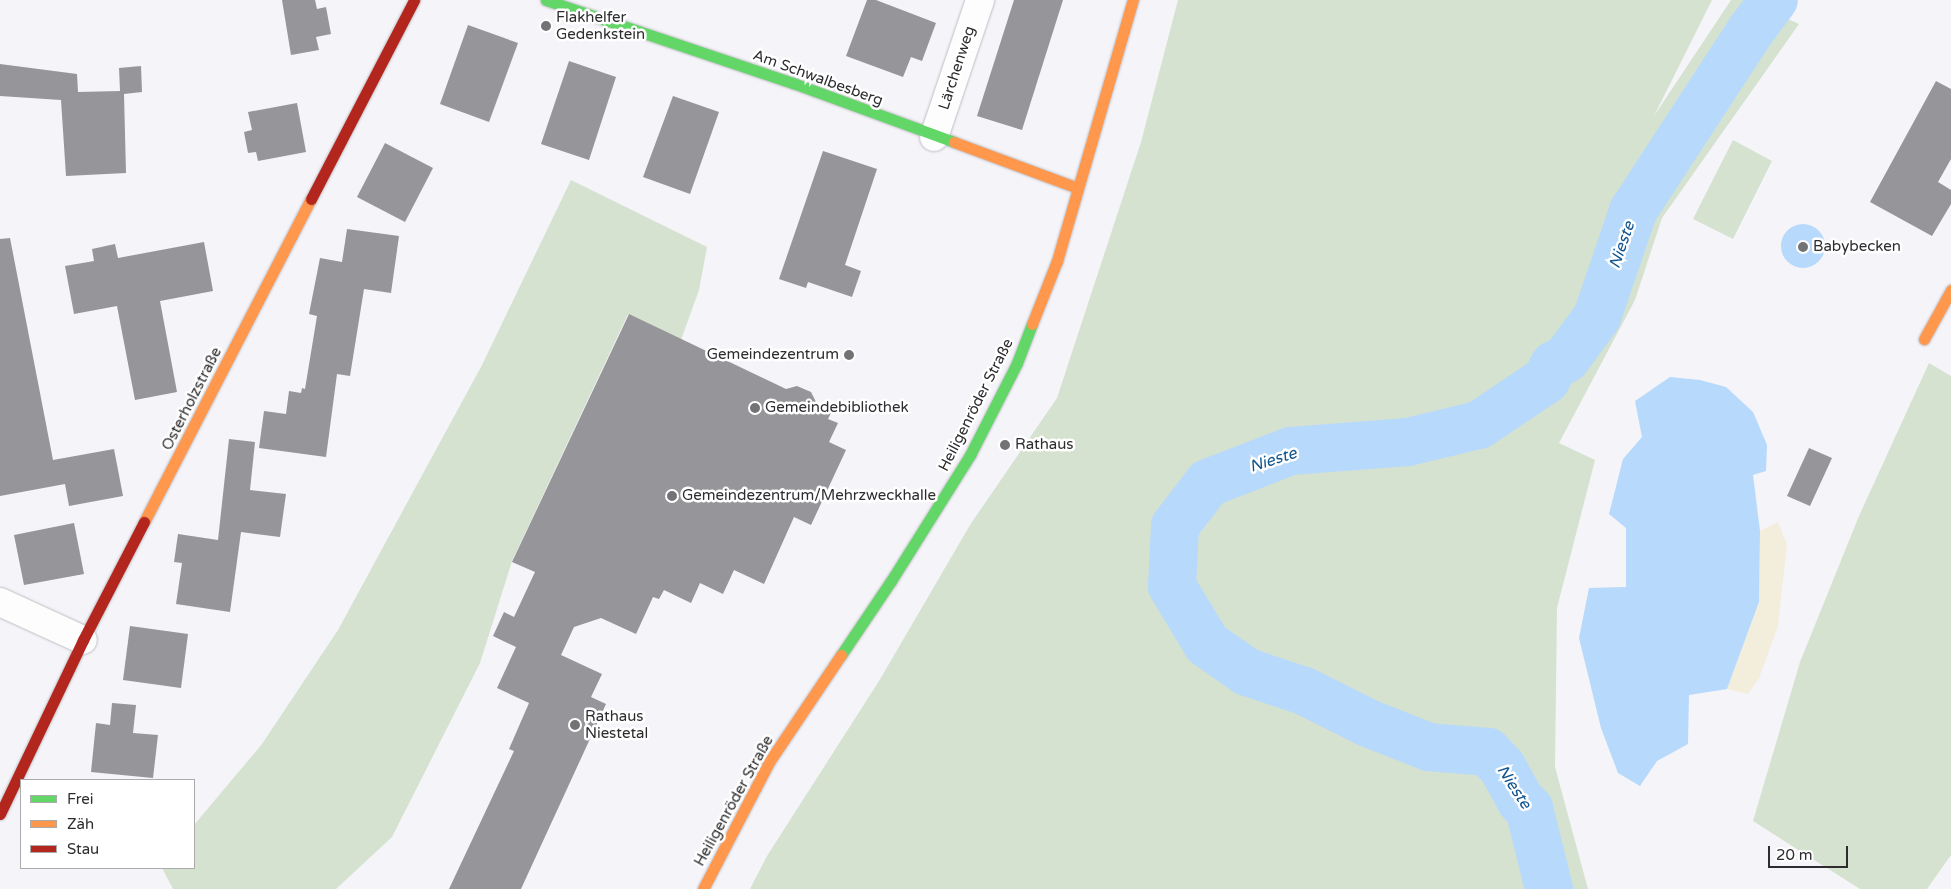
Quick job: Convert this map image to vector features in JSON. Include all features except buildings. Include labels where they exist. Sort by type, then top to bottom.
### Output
[{"type":"street","name":"Osterholzstraße","points":[[0,814],[82,640],[414,0]]},
{"type":"street","name":"Am Schwalbesberg","points":[[546,0],[793,83],[934,137],[1078,188]]},
{"type":"street","name":"Lärchenweg","points":[[934,137],[980,0]]},
{"type":"street","name":"Heiligenröder Straße","points":[[703,889],[769,762],[891,581],[970,455],[1017,363],[1057,261],[1133,0]]},
{"type":"street","points":[[1924,339],[1951,290]]},
{"type":"street","points":[[0,602],[82,640]]},
{"type":"green space","points":[[1178,0],[1712,0],[1654,116],[1731,0],[1746,0],[1799,24],[1662,218],[1635,300],[1559,443],[1595,460],[1557,608],[1555,767],[1588,889],[750,889],[767,856],[879,681],[970,525],[1057,398],[1141,142]]},
{"type":"green space","points":[[1733,140],[1772,161],[1733,239],[1693,219]]},
{"type":"green space","points":[[571,180],[707,247],[699,290],[681,340],[628,314],[512,561],[480,663],[392,837],[336,889],[173,889],[163,869],[195,869],[195,824],[262,744],[338,630],[482,365]]},
{"type":"green space","points":[[1929,363],[1951,376],[1951,855],[1927,889],[1860,889],[1753,821],[1800,662],[1859,516]]},
{"type":"sand","points":[[1778,522],[1787,544],[1778,626],[1759,678],[1748,694],[1727,689],[1759,602],[1760,531]]},
{"type":"water","name":"Babybecken","points":[[1803,224],[1815,228],[1821,234],[1825,246],[1821,258],[1815,264],[1803,268],[1791,264],[1785,258],[1781,246],[1785,234],[1791,228]]},
{"type":"water","points":[[1670,377],[1700,380],[1726,387],[1753,412],[1767,445],[1766,471],[1753,475],[1760,531],[1759,602],[1727,689],[1689,695],[1688,744],[1657,761],[1640,786],[1618,773],[1601,728],[1579,638],[1589,588],[1626,587],[1626,528],[1609,514],[1623,459],[1642,437],[1635,401]]},
{"type":"waterway","name":"Nieste","points":[[1549,889],[1529,808],[1521,801],[1502,767],[1488,752],[1429,747],[1368,723],[1304,691],[1247,672],[1207,644],[1172,586],[1175,526],[1208,483],[1291,451],[1408,442],[1479,425],[1546,380],[1554,365],[1566,359],[1597,317],[1633,211],[1751,30],[1774,0]]},
{"type":"traffic: fast","points":[[546,0],[793,83],[954,142]]},
{"type":"traffic: fast","points":[[841,655],[891,581],[970,455],[1017,363],[1032,324]]},
{"type":"traffic: slow","points":[[1032,324],[1057,261],[1133,0]]},
{"type":"traffic: slow","points":[[954,142],[1078,188]]},
{"type":"traffic: slow","points":[[144,522],[311,199]]},
{"type":"traffic: slow","points":[[1924,339],[1951,290]]},
{"type":"traffic: slow","points":[[703,889],[769,762],[841,655]]},
{"type":"traffic: jam","points":[[311,199],[414,0]]},
{"type":"traffic: jam","points":[[0,814],[83,640],[144,522]]},
{"type":"place","name":"Flakhelfer Gedenkstein","points":[[546,26]]},
{"type":"place","name":"Babybecken","points":[[1803,247]]},
{"type":"place","name":"Gemeindezentrum","points":[[849,355]]},
{"type":"place","name":"Gemeindebibliothek","points":[[755,408]]},
{"type":"place","name":"Rathaus","points":[[1005,445]]},
{"type":"place","name":"Gemeindezentrum/Mehrzweckhalle","points":[[672,496]]},
{"type":"place","name":"Rathaus Niestetal","points":[[575,725]]}]
